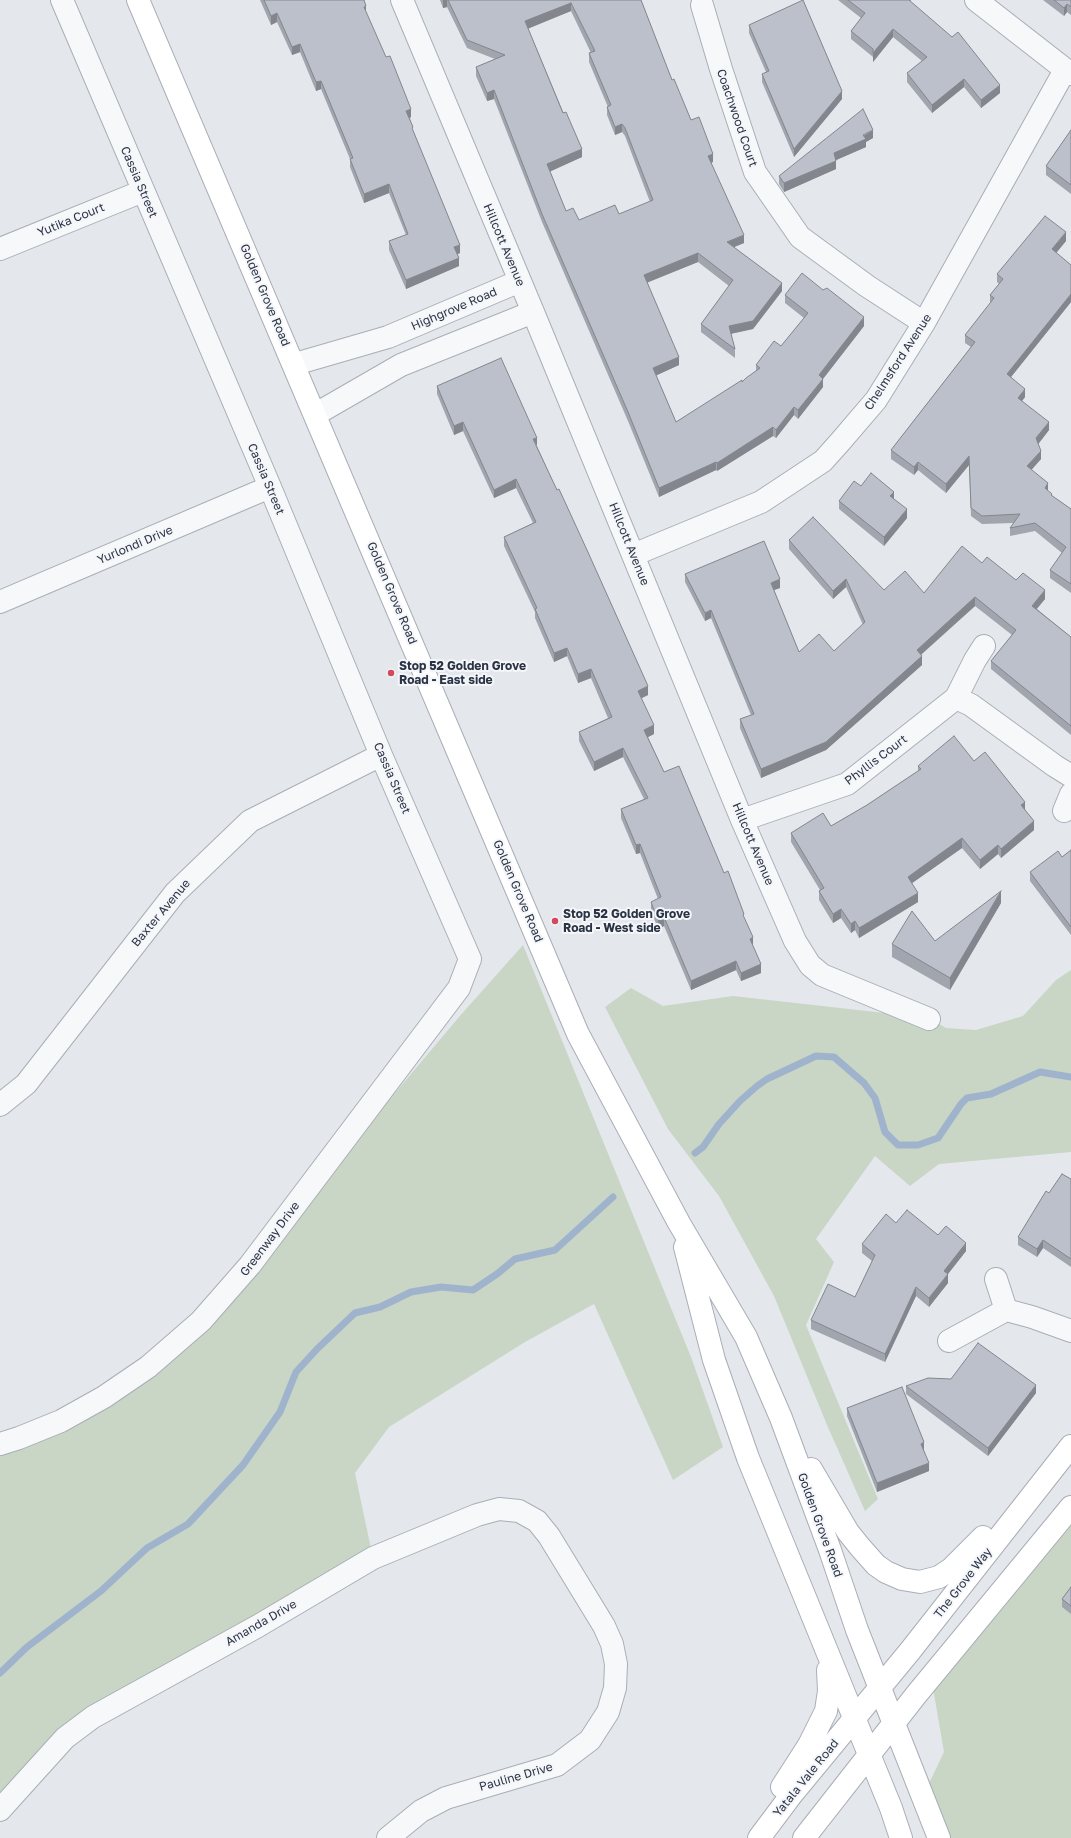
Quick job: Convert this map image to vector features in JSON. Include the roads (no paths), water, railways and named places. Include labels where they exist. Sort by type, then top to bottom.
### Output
[{"type":"main road","name":"Golden Grove Road","points":[[138,0],[295,364],[578,1034],[679,1223],[746,1337],[781,1418],[830,1550],[857,1630],[939,1838]]},
{"type":"main road","name":"Golden Grove Road","points":[[679,1223],[714,1360],[748,1458],[901,1838]]},
{"type":"main road","points":[[781,1418],[848,1532],[868,1556],[886,1572],[902,1579],[920,1582],[931,1580],[951,1569],[1071,1443]]},
{"type":"main road","name":"The Grove Way","points":[[854,1719],[1071,1446]]},
{"type":"main road","points":[[804,1838],[894,1724],[1071,1506]]},
{"type":"main road","points":[[758,1838],[783,1784],[809,1745],[826,1711],[829,1691],[828,1657]]},
{"type":"main road","name":"Yatala Vale Road","points":[[758,1838],[854,1719]]},
{"type":"street","name":"Cassia Street","points":[[62,0],[270,487],[381,755],[470,959]]},
{"type":"street","name":"Hillcott Avenue","points":[[402,0],[533,312],[742,820],[795,941],[810,965],[822,975],[835,982],[929,1018]]},
{"type":"street","points":[[976,0],[1068,72]]},
{"type":"street","name":"Coachwood Court","points":[[702,5],[721,69],[755,172],[800,237],[867,286],[924,324]]},
{"type":"street","name":"Chelmsford Avenue","points":[[633,555],[761,502],[823,461],[876,400],[924,324],[1068,72]]},
{"type":"street","name":"Yutika Court","points":[[0,249],[143,191]]},
{"type":"street","name":"Highgrove Road","points":[[295,364],[388,337],[520,281]]},
{"type":"street","points":[[316,414],[401,365],[533,312]]},
{"type":"street","points":[[388,337],[401,365]]},
{"type":"street","name":"Yurlondi Drive","points":[[0,602],[270,487]]},
{"type":"street","name":"Phyllis Court","points":[[742,820],[847,784],[956,698],[975,660],[984,646]]},
{"type":"street","points":[[956,698],[971,705],[1071,776]]},
{"type":"street","name":"Baxter Avenue","points":[[0,1106],[26,1084],[175,894],[250,821],[381,755]]},
{"type":"street","name":"Greenway Drive","points":[[0,1444],[61,1421],[104,1397],[148,1367],[201,1322],[250,1265],[459,988],[470,959]]},
{"type":"street","points":[[996,1279],[1006,1310]]},
{"type":"street","points":[[949,1341],[1006,1310],[1032,1317],[1071,1331]]},
{"type":"street","name":"Amanda Drive","points":[[0,1810],[52,1750],[78,1726],[258,1626],[373,1558],[477,1515],[499,1509],[519,1511],[537,1521],[549,1536]]},
{"type":"street","name":"Pauline Drive","points":[[388,1838],[421,1811],[446,1798],[557,1765],[590,1740],[608,1712],[615,1688],[616,1664],[612,1644],[604,1626],[549,1536]]},
{"type":"waterway","points":[[695,1153],[703,1147],[719,1124],[740,1101],[757,1086],[767,1079],[816,1056],[834,1057],[864,1083],[875,1098],[885,1132],[898,1145],[918,1145],[938,1138],[961,1104],[967,1098],[991,1094],[1040,1072],[1071,1077]]},
{"type":"waterway","points":[[0,1673],[27,1647],[101,1591],[147,1548],[188,1524],[243,1465],[280,1412],[296,1372],[317,1349],[355,1313],[380,1307],[411,1292],[441,1287],[473,1290],[497,1274],[515,1259],[555,1250],[613,1197]]},
{"type":"place","name":"Stop 52 Golden Grove Road - East side","points":[[391,673]]},
{"type":"place","name":"Stop 52 Golden Grove Road - West side","points":[[555,921]]}]
